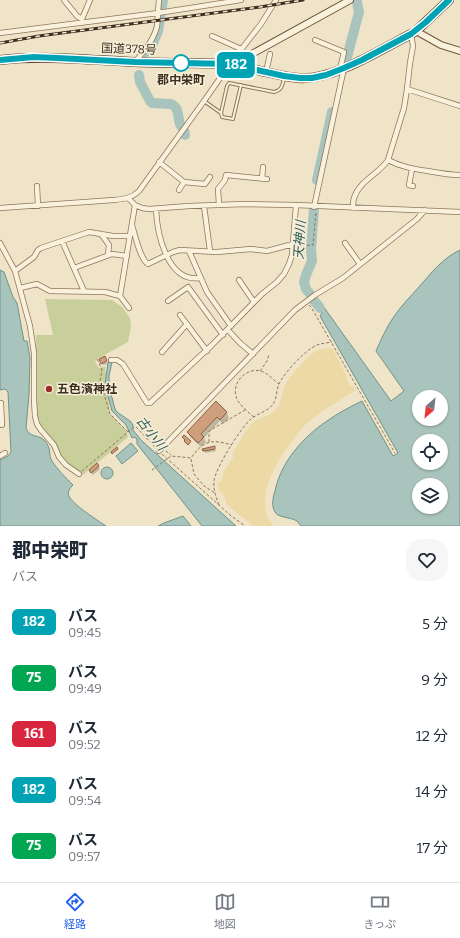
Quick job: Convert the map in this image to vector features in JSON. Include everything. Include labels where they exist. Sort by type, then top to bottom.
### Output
[{"type":"highway","name":"国道378号","points":[[0,60],[34,57],[135,62],[230,64],[284,76],[312,78],[326,75],[362,60],[414,32],[449,0]]},
{"type":"street","points":[[64,0],[82,21]]},
{"type":"street","points":[[82,21],[90,0]]},
{"type":"street","points":[[135,62],[154,34],[157,26],[159,0]]},
{"type":"street","points":[[0,33],[82,21],[158,13],[241,0]]},
{"type":"street","points":[[0,208],[114,200],[128,198],[135,195],[276,0]]},
{"type":"street","points":[[230,64],[250,56],[350,0]]},
{"type":"street","points":[[353,208],[354,198],[363,183],[384,167],[388,160],[404,108],[408,89],[414,32],[441,45],[460,51]]},
{"type":"street","points":[[212,36],[242,49]]},
{"type":"street","points":[[314,40],[344,52],[315,207]]},
{"type":"street","points":[[266,72],[270,54]]},
{"type":"street","points":[[408,89],[460,106]]},
{"type":"street","points":[[388,160],[401,166],[450,175],[460,175]]},
{"type":"street","points":[[159,162],[184,182],[205,184],[210,177]]},
{"type":"street","points":[[219,205],[218,189],[225,180],[226,175],[264,179],[263,167]]},
{"type":"street","points":[[412,168],[409,185],[412,186]]},
{"type":"street","points":[[179,190],[184,182]]},
{"type":"street","points":[[37,186],[38,206]]},
{"type":"street","points":[[128,198],[135,205],[142,208],[156,209],[245,204],[460,212]]},
{"type":"street","points":[[120,296],[135,205]]},
{"type":"street","points":[[111,360],[117,360],[123,364],[147,403],[150,403],[207,351],[262,294],[277,282],[284,274],[292,255],[296,205]]},
{"type":"street","points":[[204,206],[210,252]]},
{"type":"street","points":[[156,209],[156,222],[166,256],[178,272],[187,277],[195,279],[200,278]]},
{"type":"street","points":[[159,451],[294,310],[304,302],[343,278],[417,219],[425,210]]},
{"type":"street","points":[[132,225],[142,257],[148,264],[180,250],[210,252],[251,249],[267,251],[293,245]]},
{"type":"street","points":[[15,271],[34,257],[41,248],[88,232],[113,236],[130,236]]},
{"type":"street","points":[[102,234],[110,245],[108,255]]},
{"type":"street","points":[[62,241],[84,292]]},
{"type":"street","points":[[344,242],[360,264]]},
{"type":"street","points":[[0,243],[15,271],[30,326],[34,353],[34,400],[37,424],[54,446],[59,457],[66,465],[79,474]]},
{"type":"street","points":[[189,251],[207,292],[229,328],[240,343],[253,354]]},
{"type":"street","points":[[74,268],[112,254],[127,256]]},
{"type":"street","points":[[239,280],[254,302]]},
{"type":"street","points":[[20,288],[37,284],[50,290],[106,292],[120,296],[129,308]]},
{"type":"street","points":[[168,301],[188,287],[223,335]]},
{"type":"street","points":[[180,315],[207,351]]},
{"type":"street","points":[[162,352],[187,324]]},
{"type":"street","points":[[0,403],[2,425]]},
{"type":"street","points":[[0,456],[6,453]]},
{"type":"lane","points":[[221,113],[227,86],[229,84],[274,92],[279,91],[281,88],[284,76]]},
{"type":"lane","points":[[204,101],[221,113],[222,117],[233,119],[241,85]]},
{"type":"path","points":[[293,245],[311,245],[315,207]]},
{"type":"path","points":[[304,302],[311,306],[395,453]]},
{"type":"path","points":[[219,505],[215,493],[215,474],[244,426],[258,414],[270,408],[274,404],[279,385],[283,378],[305,353],[317,345],[332,342]]},
{"type":"path","points":[[260,371],[269,354]]},
{"type":"path","points":[[97,359],[102,370],[100,381],[110,414],[128,432]]},
{"type":"path","points":[[254,417],[238,402],[235,390],[236,384],[240,378],[245,373],[260,371],[266,373],[279,385]]},
{"type":"path","points":[[209,442],[209,431],[246,410]]},
{"type":"path","points":[[79,474],[134,427],[136,427],[143,436],[167,459],[244,526]]},
{"type":"path","points":[[190,458],[197,449],[209,442],[219,441],[232,445]]},
{"type":"path","points":[[167,452],[171,456],[190,458]]},
{"type":"path","points":[[152,470],[171,456]]},
{"type":"path","points":[[190,458],[194,474],[204,486],[215,493]]},
{"type":"green space","points":[[45,299],[112,300],[122,307],[130,318],[131,326],[128,342],[97,359],[95,362],[99,368],[105,366],[110,414],[126,430],[128,437],[83,475],[61,456],[56,445],[40,424],[37,414],[36,335],[53,335]]},
{"type":"sand","points":[[330,348],[333,349],[350,386],[353,386],[356,390],[317,415],[305,425],[298,434],[277,464],[270,478],[266,494],[265,508],[267,517],[273,523],[272,526],[253,526],[226,504],[226,500],[222,492],[219,493],[218,481],[221,482],[224,471],[234,456],[232,454],[248,428],[255,421],[271,414],[276,409],[285,386],[294,372],[314,352]]},
{"type":"water","points":[[460,250],[460,526],[301,526],[297,521],[277,514],[274,510],[273,504],[274,493],[282,470],[294,451],[318,427],[335,415],[358,403],[362,401],[393,456],[398,453],[320,316],[322,313],[319,309],[323,306],[391,401],[404,391],[376,351],[388,326],[399,310],[428,276],[448,257]]},
{"type":"water","points":[[0,270],[4,272],[13,297],[17,303],[24,341],[27,341],[30,357],[27,431],[32,435],[40,437],[47,444],[52,461],[73,485],[68,493],[71,499],[85,512],[106,526],[0,526],[0,460],[8,456],[11,452],[8,392],[5,389],[0,390]]},
{"type":"water","points":[[108,362],[112,362],[109,376],[109,386],[117,412],[130,421],[133,425],[133,430],[141,440],[236,526],[202,526],[137,444],[137,439],[134,437],[132,438],[126,425],[112,411],[105,385]]},
{"type":"water","points":[[131,443],[138,451],[122,464],[116,456]]},
{"type":"water","points":[[107,467],[111,469],[113,473],[111,477],[107,479],[103,477],[101,473],[103,469]]},
{"type":"water","points":[[183,516],[191,526],[158,526],[164,523]]},
{"type":"building","points":[[105,356],[107,361],[101,364],[99,359]]},
{"type":"building","points":[[86,383],[91,385],[89,390],[84,388]]},
{"type":"building","points":[[216,401],[227,412],[220,420],[217,417],[201,434],[204,437],[198,443],[187,432]]},
{"type":"building","points":[[184,435],[191,441],[188,445],[182,437]]},
{"type":"building","points":[[215,446],[215,449],[203,451],[202,449]]},
{"type":"building","points":[[117,447],[118,449],[112,454],[111,452]]},
{"type":"building","points":[[97,463],[99,466],[91,473],[89,470]]},
{"type":"waterway","name":"古小川","points":[[144,54],[153,43],[158,31],[163,0]]},
{"type":"waterway","name":"天神川","points":[[347,57],[359,12],[357,2]]},
{"type":"waterway","name":"古小川","points":[[139,75],[140,82],[152,103],[171,104],[176,108],[180,124],[185,135]]},
{"type":"waterway","name":"天神川","points":[[317,180],[332,112]]},
{"type":"waterway","name":"天神川","points":[[310,294],[306,289],[304,282],[312,261],[311,248],[314,209]]},
{"type":"waterway","name":"天神川","points":[[313,299],[320,308]]},
{"type":"railway","points":[[0,43],[39,36],[303,0]]},
{"type":"bus line","name":"182","points":[[0,60],[34,57],[135,62],[230,64],[284,76],[312,78],[326,75],[362,60],[411,34],[449,0]]},
{"type":"place","name":"郡中栄町","points":[[181,63]]},
{"type":"place","name":"五色濱神社","points":[[49,389]]}]
